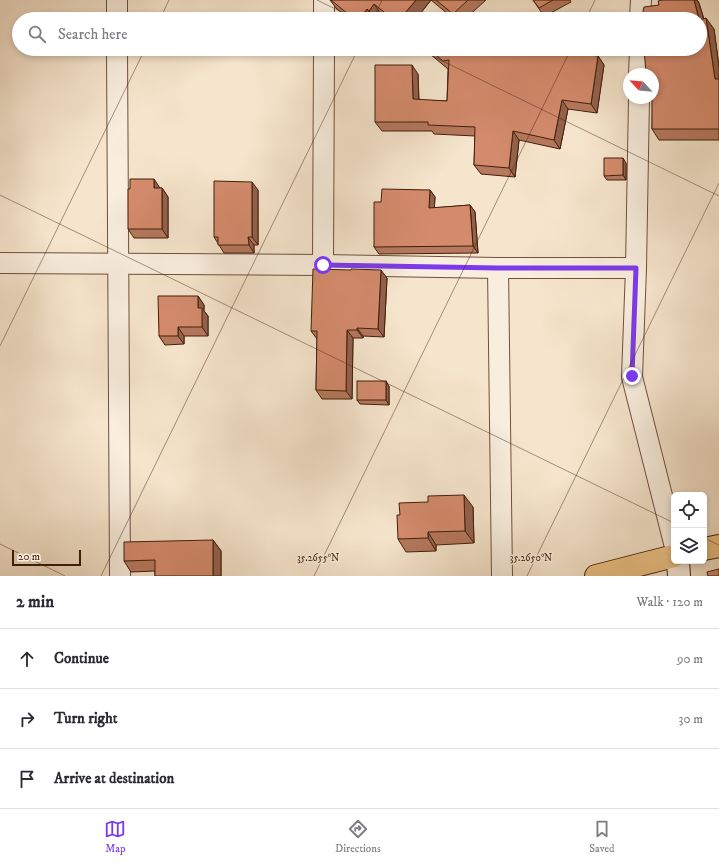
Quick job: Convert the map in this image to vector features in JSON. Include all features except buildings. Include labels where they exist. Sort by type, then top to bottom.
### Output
[{"type":"main road","points":[[707,548],[719,546]]},
{"type":"main road","points":[[596,576],[671,557]]},
{"type":"street","points":[[117,0],[117,12]]},
{"type":"street","points":[[324,0],[324,12]]},
{"type":"street","points":[[640,12],[641,0]]},
{"type":"street","points":[[117,56],[120,576]]},
{"type":"street","points":[[323,265],[324,56]]},
{"type":"street","points":[[640,56],[640,68]]},
{"type":"street","points":[[639,104],[636,268],[632,376],[671,531]]},
{"type":"street","points":[[0,263],[636,268]]},
{"type":"street","points":[[498,268],[502,576]]},
{"type":"street","points":[[678,564],[679,576]]},
{"type":"route","points":[[323,265],[498,268],[636,268],[632,376]]}]
